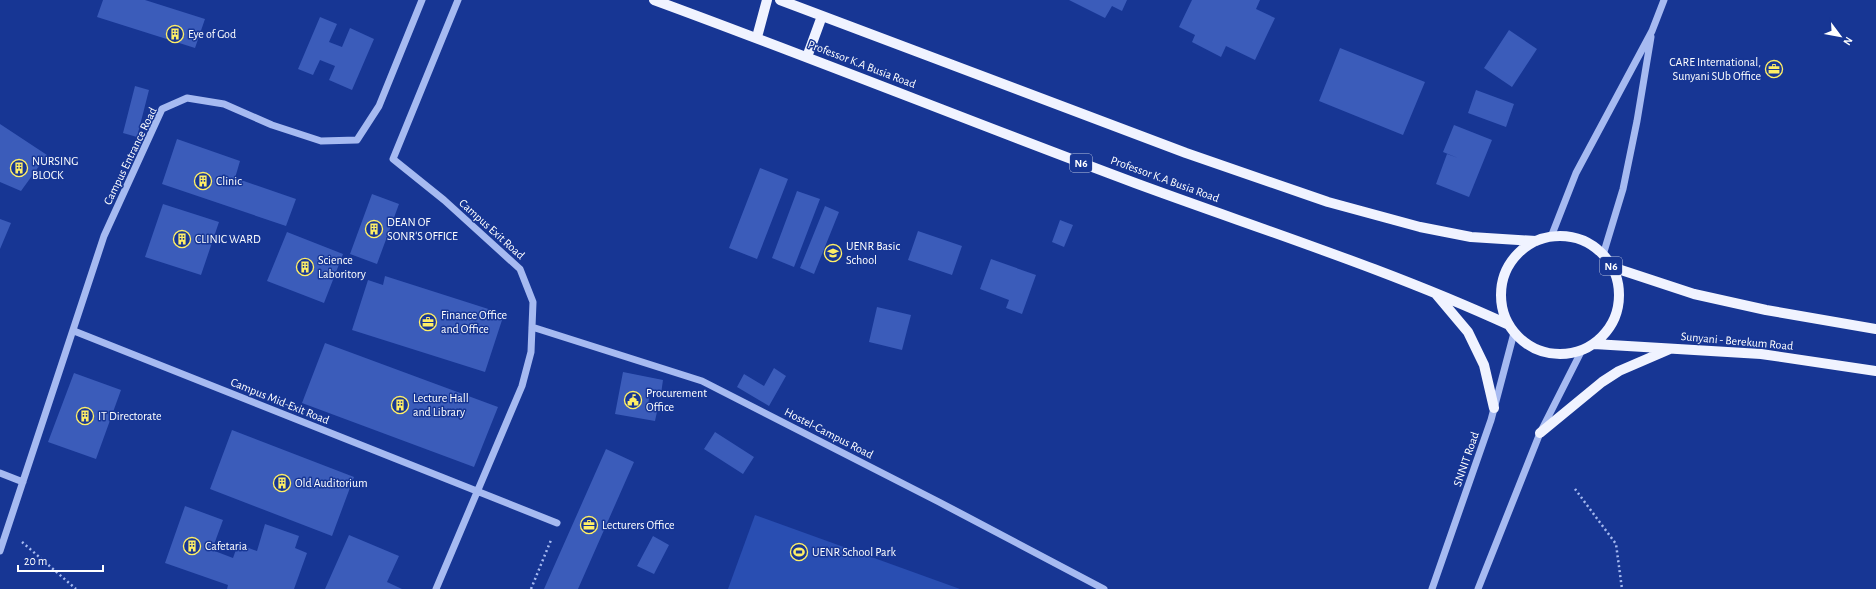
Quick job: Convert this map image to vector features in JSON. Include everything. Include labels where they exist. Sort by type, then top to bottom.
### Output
[{"type":"main road","name":"Professor K.A Busia Road","points":[[654,0],[757,37],[1013,137],[1196,205],[1396,276],[1434,292],[1511,329]]},
{"type":"main road","points":[[757,37],[767,0]]},
{"type":"main road","name":"N6","points":[[780,0],[1186,153],[1328,202],[1420,227],[1464,236],[1536,241]]},
{"type":"main road","points":[[807,57],[822,16]]},
{"type":"main road","name":"N6","points":[[1551,237],[1570,237],[1588,243],[1603,255],[1612,267],[1619,287],[1617,309],[1609,329],[1594,344],[1582,350],[1564,354],[1545,353],[1528,346],[1511,329],[1503,310],[1501,294],[1504,277],[1515,258],[1522,250],[1536,241],[1551,237]]},
{"type":"main road","name":"N6","points":[[1612,267],[1701,295],[1766,310],[1876,328]]},
{"type":"main road","points":[[1434,292],[1468,332],[1484,365],[1494,408]]},
{"type":"main road","name":"Sunyani - Berekum Road","points":[[1594,344],[1761,354],[1876,370]]},
{"type":"main road","points":[[1540,433],[1602,382],[1619,371],[1673,348]]},
{"type":"street","name":"Campus Entrance Road","points":[[0,551],[74,331],[104,236],[162,109],[187,98],[224,104],[272,125],[321,141],[357,140],[379,106],[422,0]]},
{"type":"street","name":"Campus Exit Road","points":[[436,589],[522,386],[531,352],[533,302],[520,269],[444,200],[393,159],[458,0]]},
{"type":"street","points":[[1551,237],[1576,173],[1652,31],[1664,0]]},
{"type":"street","points":[[1603,255],[1623,189],[1638,121],[1652,31]]},
{"type":"street","name":"Hostel-Campus Road","points":[[532,327],[702,381],[939,502],[1104,589]]},
{"type":"street","name":"SNNIT Road","points":[[1432,589],[1461,510],[1494,408],[1511,329]]},
{"type":"street","name":"Campus Mid-Exit Road","points":[[74,331],[557,523]]},
{"type":"street","points":[[1478,589],[1540,433],[1582,350]]},
{"type":"street","points":[[0,473],[24,482]]},
{"type":"path","points":[[1575,489],[1616,544],[1622,589]]},
{"type":"path","points":[[531,589],[557,523]]},
{"type":"path","points":[[8,530],[76,589]]},
{"type":"shaded area","name":"UENR School Park","points":[[755,515],[960,589],[728,589]]},
{"type":"building","name":"Eye of God","points":[[103,0],[145,0],[205,19],[195,48],[97,17]]},
{"type":"building","points":[[1069,0],[1127,0],[1122,11],[1112,6],[1105,18]]},
{"type":"building","points":[[1192,0],[1260,0],[1256,9],[1275,18],[1255,60],[1226,46],[1221,57],[1192,42],[1195,35],[1179,27]]},
{"type":"building","points":[[320,17],[337,24],[329,42],[342,47],[350,28],[374,39],[352,90],[329,80],[335,66],[320,60],[313,75],[298,69]]},
{"type":"building","points":[[1509,30],[1537,49],[1512,87],[1484,68]]},
{"type":"building","points":[[1340,48],[1425,82],[1403,135],[1319,101]]},
{"type":"building","points":[[135,86],[149,90],[137,137],[123,133]]},
{"type":"building","points":[[1476,90],[1514,104],[1506,127],[1468,113]]},
{"type":"building","name":"NURSING BLOCK","points":[[0,124],[47,155],[21,191],[0,182]]},
{"type":"building","points":[[1454,125],[1492,140],[1469,197],[1436,184],[1447,154],[1458,158],[1443,152]]},
{"type":"building","name":"Clinic","points":[[177,139],[240,161],[235,178],[296,199],[286,226],[162,184]]},
{"type":"building","points":[[760,168],[788,179],[757,259],[729,248]]},
{"type":"building","points":[[797,191],[820,199],[794,267],[772,258]]},
{"type":"building","name":"DEAN OF SONR'S OFFICE","points":[[372,194],[399,204],[377,264],[350,254]]},
{"type":"building","name":"CLINIC WARD","points":[[163,204],[219,222],[201,275],[145,257]]},
{"type":"building","points":[[825,206],[839,212],[814,274],[800,268]]},
{"type":"building","points":[[0,219],[11,223],[0,249]]},
{"type":"building","points":[[1060,220],[1073,225],[1064,247],[1052,242]]},
{"type":"building","points":[[918,231],[962,246],[952,275],[908,260]]},
{"type":"building","name":"Science Laboritory","points":[[287,232],[343,254],[324,303],[267,281]]},
{"type":"building","points":[[991,259],[1036,275],[1022,314],[1006,308],[1009,300],[980,289]]},
{"type":"building","name":"Finance Office and Office","points":[[385,276],[504,314],[485,372],[352,330],[368,280],[383,285]]},
{"type":"building","points":[[877,307],[911,315],[902,350],[869,342]]},
{"type":"building","name":"Lecture Hall and Library","points":[[325,343],[498,407],[474,467],[302,403]]},
{"type":"building","points":[[774,368],[786,376],[769,406],[737,387],[744,374],[764,386]]},
{"type":"building","name":"Procurement Office","points":[[623,372],[663,380],[661,394],[650,392],[648,405],[658,407],[655,421],[615,414]]},
{"type":"building","name":"IT Directorate","points":[[74,373],[121,390],[96,459],[48,442]]},
{"type":"building","name":"Old Auditorium","points":[[232,430],[354,477],[332,536],[210,489]]},
{"type":"building","points":[[715,432],[754,457],[743,474],[704,449]]},
{"type":"building","name":"Lecturers Office","points":[[606,449],[634,462],[578,589],[544,589]]},
{"type":"building","name":"Cafetaria","points":[[185,506],[223,520],[212,550],[233,558],[238,544],[257,551],[265,524],[299,536],[295,548],[307,553],[294,589],[227,589],[228,585],[165,563]]},
{"type":"building","points":[[349,535],[399,556],[387,582],[402,589],[325,589]]},
{"type":"building","points":[[653,536],[669,545],[654,574],[637,566]]},
{"type":"place","name":"Eye of God","points":[[175,34]]},
{"type":"place","name":"CARE International, Sunyani SUb Office","points":[[1774,69]]},
{"type":"place","name":"NURSING BLOCK","points":[[19,168]]},
{"type":"place","name":"Clinic","points":[[203,181]]},
{"type":"place","name":"DEAN OF SONR'S OFFICE","points":[[374,229]]},
{"type":"place","name":"CLINIC WARD","points":[[182,239]]},
{"type":"place","name":"UENR Basic School","points":[[833,253]]},
{"type":"place","name":"Science Laboritory","points":[[305,267]]},
{"type":"place","name":"Finance Office and Office","points":[[428,322]]},
{"type":"place","name":"Procurement Office","points":[[633,400]]},
{"type":"place","name":"Lecture Hall and Library","points":[[400,405]]},
{"type":"place","name":"IT Directorate","points":[[85,416]]},
{"type":"place","name":"Old Auditorium","points":[[282,483]]},
{"type":"place","name":"Lecturers Office","points":[[589,525]]},
{"type":"place","name":"Cafetaria","points":[[192,546]]},
{"type":"place","name":"UENR School Park","points":[[799,552]]}]
